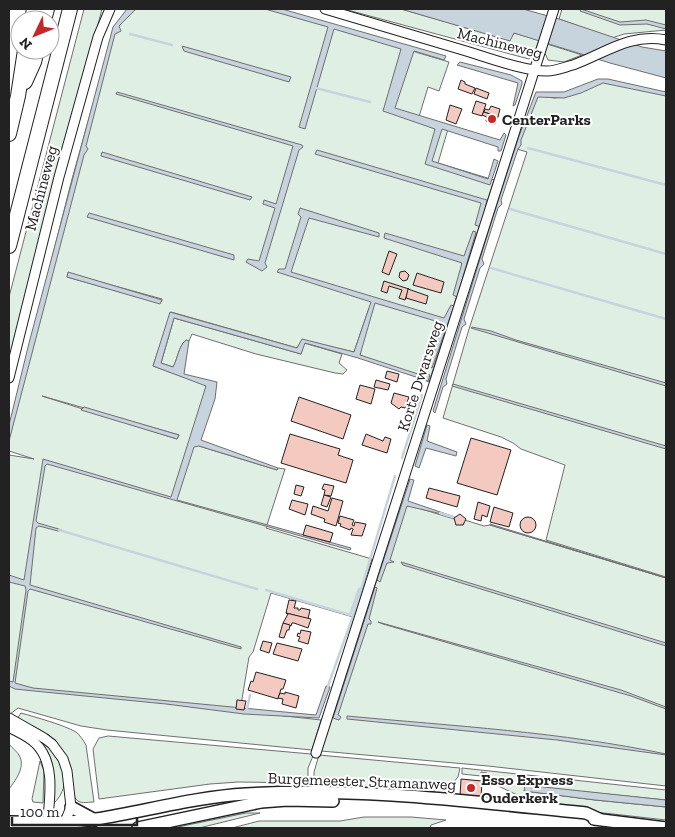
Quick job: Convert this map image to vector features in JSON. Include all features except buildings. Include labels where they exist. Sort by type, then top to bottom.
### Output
[{"type":"highway","points":[[9,246],[70,9]]},
{"type":"highway","points":[[9,134],[18,96],[23,60]]},
{"type":"highway","points":[[18,96],[34,60]]},
{"type":"main road","name":"Burgemeester Stramanweg","points":[[9,822],[50,826],[64,825],[199,800],[244,794],[294,792],[437,799],[586,813],[599,819]]},
{"type":"main road","name":"Burgemeester Stramanweg","points":[[138,828],[261,802],[287,800],[404,803],[587,820],[599,819],[666,828]]},
{"type":"main road","points":[[71,807],[95,820]]},
{"type":"street","name":"Machineweg","points":[[9,378],[59,177],[98,37],[110,9]]},
{"type":"street","name":"Machineweg","points":[[325,9],[535,70],[548,71],[563,68],[629,41],[644,38],[666,40]]},
{"type":"street","name":"Korte Dwarsweg","points":[[316,753],[553,12]]},
{"type":"street","points":[[9,718],[44,738],[58,752],[67,770],[71,807],[64,825]]},
{"type":"street","points":[[9,727],[35,742],[42,751],[47,763],[50,776],[50,826]]},
{"type":"green space","points":[[84,9],[102,9],[9,366],[9,297]]},
{"type":"green space","points":[[132,9],[271,9],[449,62],[439,91],[428,87],[418,120],[448,129],[438,163],[494,180],[429,382],[360,355],[369,308],[354,352],[302,340],[297,348],[171,312],[153,366],[206,385],[199,446],[277,470],[278,468],[285,469],[266,528],[372,559],[353,617],[271,593],[253,652],[249,657],[240,711],[321,720],[312,750],[107,730],[81,726],[18,708],[9,715],[9,455],[34,459],[9,451],[9,427],[72,179],[113,32]],"holes":[[[68,273],[162,299],[162,300],[160,303],[67,277]],[[42,396],[179,435],[177,439]]]},
{"type":"green space","points":[[344,9],[401,9],[509,40],[514,33],[539,40],[534,54],[529,59]]},
{"type":"green space","points":[[562,9],[666,9],[666,30],[624,34],[612,38],[559,19]]},
{"type":"green space","points":[[547,44],[582,55],[564,62],[548,60],[544,51]]},
{"type":"green space","points":[[603,80],[666,95],[666,577],[546,540],[565,465],[521,449],[501,437],[443,418],[469,329],[527,152],[517,149],[535,95],[554,98],[565,97]]},
{"type":"green space","points":[[174,318],[301,354],[304,343],[342,354],[339,363],[347,370],[343,374],[335,373],[256,354],[192,334],[189,341],[186,340],[181,346],[173,367],[161,363]]},
{"type":"green space","points":[[402,503],[454,519],[455,517],[484,526],[490,525],[666,578],[666,786],[488,766],[321,751]]},
{"type":"green space","points":[[21,713],[49,721],[76,732],[80,736],[86,745],[94,802],[81,802],[75,798],[68,767],[61,749],[47,734],[17,719]]},
{"type":"green space","points":[[108,736],[311,754],[313,756],[308,768],[308,783],[238,782],[210,784],[99,799],[93,749],[99,738]]},
{"type":"green space","points":[[38,739],[53,751],[63,768],[64,787],[60,796],[53,804],[53,769],[44,746]]},
{"type":"green space","points":[[9,744],[19,755],[21,766],[19,774],[9,789]]},
{"type":"green space","points":[[319,755],[460,768],[458,777],[453,783],[432,792],[314,784],[314,772]]},
{"type":"green space","points":[[40,761],[44,771],[43,803],[33,802],[32,799]]},
{"type":"green space","points":[[462,768],[666,790],[666,800],[525,786],[525,791],[666,807],[666,820],[595,812],[528,800],[496,785],[487,773],[481,772],[481,776],[462,774]]},
{"type":"green space","points":[[246,813],[260,813],[199,828],[173,828]]},
{"type":"green space","points":[[364,817],[411,817],[446,820],[431,825],[430,828],[232,828],[259,821],[340,821]]},
{"type":"shaded area","points":[[127,9],[136,9],[119,26],[121,31],[115,34],[86,146],[88,149],[84,155],[9,441],[9,425],[29,343],[113,27]]},
{"type":"shaded area","points":[[265,9],[282,9],[446,56],[444,60],[414,51],[395,108],[500,140],[504,133],[506,135],[501,151],[498,151],[498,147],[442,129],[432,161],[488,179],[494,159],[498,161],[490,185],[425,164],[435,129],[383,111],[401,49],[334,29],[305,129],[299,127],[328,27]]},
{"type":"shaded area","points":[[401,9],[523,9],[642,47],[666,51],[666,78],[610,63],[514,33],[510,41]]},
{"type":"shaded area","points":[[581,9],[620,22],[646,20],[666,25],[666,29],[647,24],[620,25],[580,11]]},
{"type":"shaded area","points":[[182,46],[291,77],[289,82],[184,51]]},
{"type":"shaded area","points":[[460,62],[511,75],[522,81],[515,105],[513,106],[518,83],[457,65]]},
{"type":"shaded area","points":[[598,79],[608,79],[666,92],[666,96],[603,83],[564,98],[538,97],[521,140],[521,145],[501,200],[502,204],[498,208],[482,259],[484,264],[480,268],[464,319],[466,324],[462,327],[446,379],[447,384],[443,387],[435,413],[433,411],[492,220],[519,136],[536,92],[564,92]]},
{"type":"shaded area","points":[[117,92],[302,145],[303,147],[299,150],[265,263],[267,267],[262,271],[246,262],[248,259],[259,261],[275,208],[263,204],[264,200],[276,204],[293,146],[116,94]]},
{"type":"shaded area","points":[[317,150],[487,200],[481,227],[475,225],[481,203],[315,154]]},
{"type":"shaded area","points":[[102,152],[252,197],[250,200],[101,156]]},
{"type":"shaded area","points":[[300,208],[379,233],[379,237],[309,218],[291,272],[444,318],[451,305],[454,306],[432,368],[430,367],[442,323],[375,303],[360,355],[424,376],[428,374],[430,375],[428,381],[305,343],[301,354],[174,318],[161,363],[173,367],[181,346],[186,340],[189,341],[184,374],[217,382],[215,399],[201,440],[278,468],[277,470],[199,446],[194,447],[177,500],[351,548],[350,550],[47,464],[45,466],[36,521],[62,530],[58,531],[39,526],[36,528],[30,585],[241,647],[241,649],[30,589],[28,591],[15,683],[33,688],[316,715],[326,686],[330,687],[319,718],[244,714],[15,689],[9,686],[9,681],[13,682],[26,590],[25,586],[9,582],[9,575],[24,580],[43,459],[171,497],[206,386],[153,366],[170,312],[297,348],[302,339],[354,352],[371,302],[277,272],[279,269],[285,269],[301,217],[298,214]]},
{"type":"shaded area","points":[[89,213],[234,255],[234,260],[87,217]]},
{"type":"shaded area","points":[[473,231],[476,232],[457,297],[453,295],[462,263],[384,238],[385,233],[464,256]]},
{"type":"shaded area","points":[[68,272],[162,300],[160,304],[67,277]]},
{"type":"shaded area","points":[[471,328],[666,383],[666,386]]},
{"type":"shaded area","points":[[453,384],[666,446],[666,449],[452,386]]},
{"type":"shaded area","points":[[84,407],[179,435],[177,439],[81,410]]},
{"type":"shaded area","points":[[427,425],[430,426],[427,441],[457,452],[456,456],[426,448],[419,468],[415,466]]},
{"type":"shaded area","points":[[410,479],[414,480],[408,501],[455,517],[407,506],[390,560],[394,562],[387,563],[380,582],[377,580]]},
{"type":"shaded area","points":[[490,524],[666,578],[490,525]]},
{"type":"shaded area","points":[[401,562],[666,643],[666,646],[403,565]]},
{"type":"shaded area","points":[[375,587],[377,588],[369,619],[371,624],[368,624],[338,715],[341,717],[339,720],[333,718]]},
{"type":"shaded area","points":[[378,622],[621,690],[666,707],[666,709],[631,696]]},
{"type":"shaded area","points":[[347,716],[548,735],[627,746],[666,755],[557,740],[347,719]]},
{"type":"shaded area","points":[[525,785],[666,800],[666,807],[524,791]]},
{"type":"waterway","points":[[130,34],[172,45]]},
{"type":"waterway","points":[[316,88],[370,102]]},
{"type":"waterway","points":[[528,148],[666,185]]},
{"type":"waterway","points":[[510,209],[666,254]]},
{"type":"waterway","points":[[491,268],[666,319]]},
{"type":"waterway","points":[[402,458],[422,395]]},
{"type":"waterway","points":[[328,686],[354,613],[395,476]]},
{"type":"waterway","points":[[440,513],[456,518]]},
{"type":"waterway","points":[[59,530],[257,589]]},
{"type":"waterway","points":[[266,590],[350,615],[359,589]]},
{"type":"waterway","points":[[247,709],[250,695]]},
{"type":"place","name":"CenterParks","points":[[492,119]]},
{"type":"place","name":"Esso Express Ouderkerk","points":[[471,788]]}]
